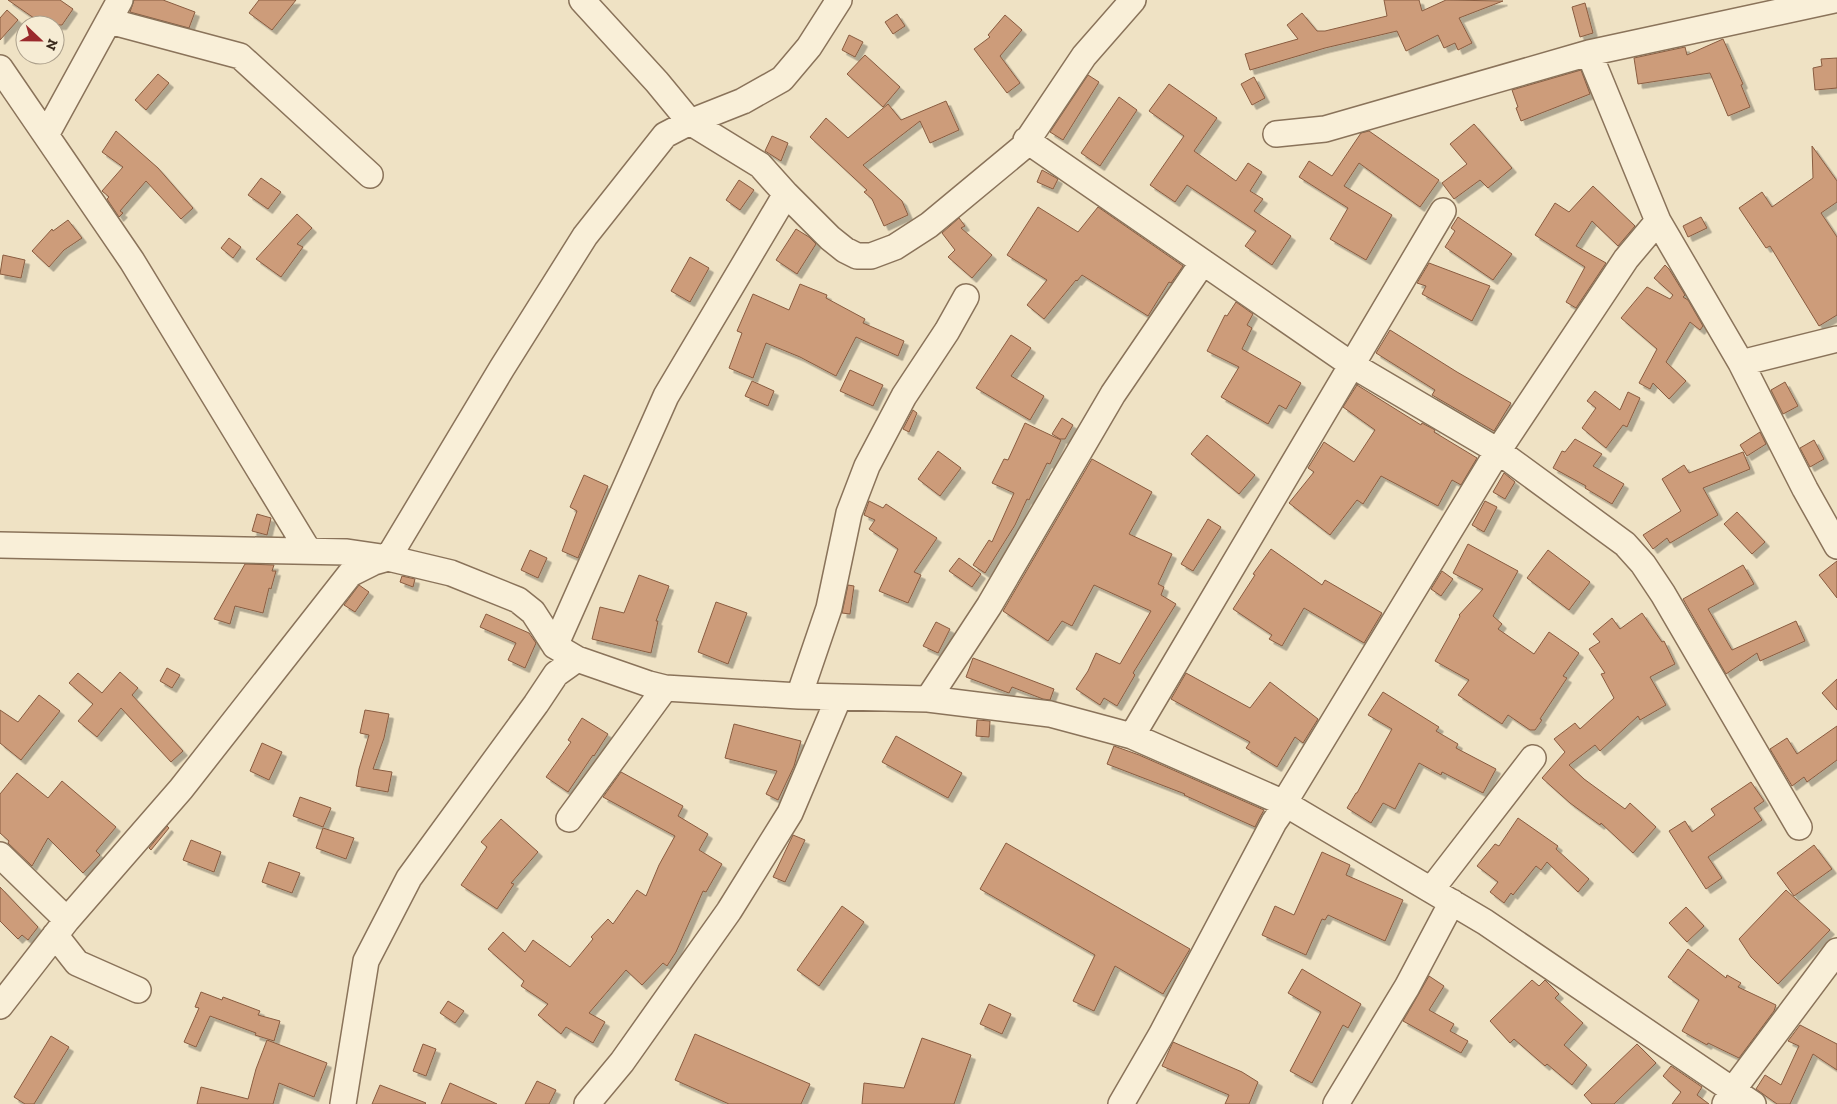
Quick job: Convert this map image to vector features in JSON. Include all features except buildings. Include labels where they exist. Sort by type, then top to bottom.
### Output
[{"type":"street","points":[[582,0],[657,82],[690,122],[760,165],[830,238],[845,250],[857,256],[870,256],[895,247],[930,225],[1022,146],[1084,56],[1133,0]]},
{"type":"street","points":[[0,1006],[61,928],[181,789],[350,574],[374,562],[388,558],[584,236],[665,135],[690,122],[743,101],[782,79],[809,47],[839,0]]},
{"type":"street","points":[[1276,134],[1326,129],[1589,53],[1834,0]]},
{"type":"street","points":[[46,135],[115,10],[240,56],[370,176]]},
{"type":"street","points":[[1589,53],[1658,220],[1741,363],[1805,489],[1837,546]]},
{"type":"street","points":[[0,68],[132,261],[308,550]]},
{"type":"street","points":[[1026,140],[1352,365],[1498,451],[1624,544],[1643,564],[1663,594],[1799,827]]},
{"type":"street","points":[[554,646],[666,396],[786,194]]},
{"type":"street","points":[[1132,736],[1443,211]]},
{"type":"street","points":[[1121,1104],[1161,1035],[1274,822],[1283,809],[1284,803],[1498,451],[1626,259],[1658,220]]},
{"type":"street","points":[[928,700],[989,606],[1113,394],[1204,262]]},
{"type":"street","points":[[799,696],[828,608],[849,513],[867,466],[904,396],[947,331],[966,297]]},
{"type":"street","points":[[1741,363],[1837,339]]},
{"type":"street","points":[[0,545],[308,550],[347,552],[388,558],[450,573],[518,600],[533,612],[554,646],[577,659],[665,688],[799,696],[928,700],[1050,714],[1132,736],[1284,803],[1452,902],[1485,922],[1728,1098],[1753,1104]]},
{"type":"street","points":[[343,1104],[366,961],[409,878],[556,674],[577,659]]},
{"type":"street","points":[[569,819],[665,688]]},
{"type":"street","points":[[587,1104],[622,1062],[729,911],[790,813],[839,697]]},
{"type":"street","points":[[1431,890],[1533,758]]},
{"type":"street","points":[[0,855],[61,928],[77,963],[138,990]]},
{"type":"street","points":[[1336,1104],[1408,987],[1452,902]]},
{"type":"street","points":[[1728,1098],[1837,951]]}]
